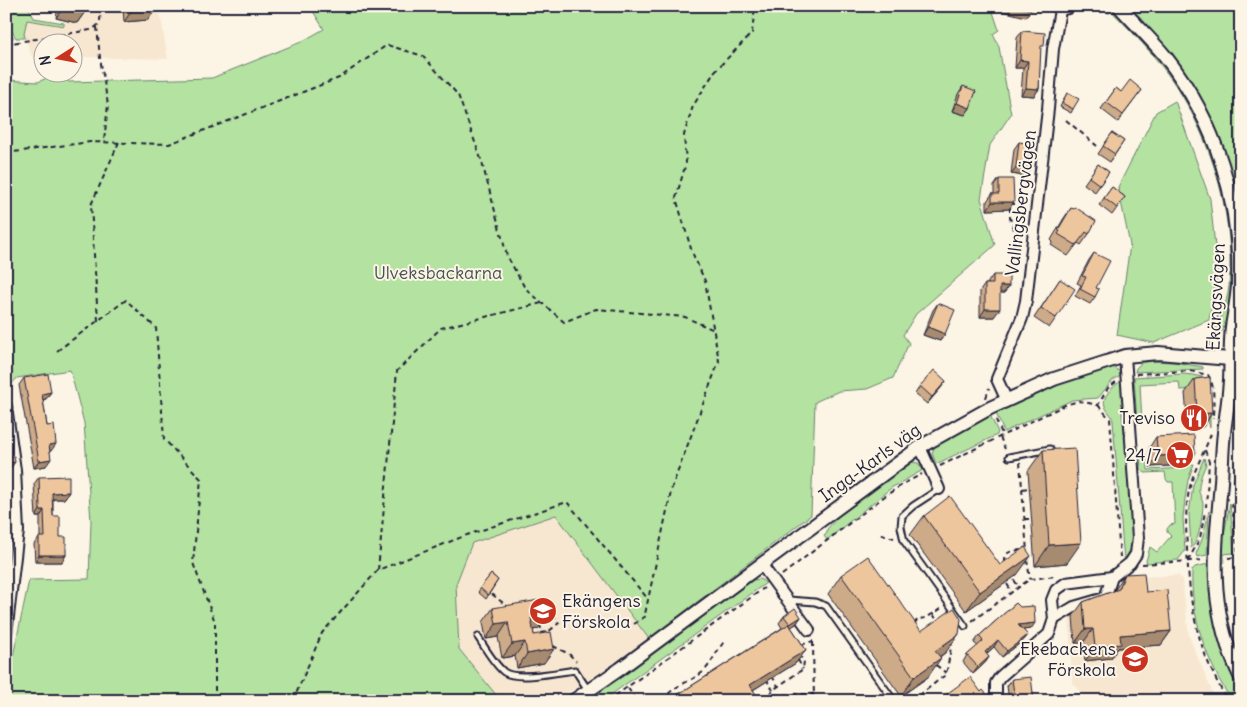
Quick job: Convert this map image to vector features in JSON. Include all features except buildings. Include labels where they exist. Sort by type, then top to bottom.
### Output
[{"type":"street","name":"Vallingsbergvägen","points":[[1007,401],[997,379],[1022,318],[1026,301],[1038,204],[1055,30],[1060,10],[1068,8]]},
{"type":"street","name":"Ekängsvägen","points":[[1115,11],[1154,44],[1181,79],[1209,130],[1225,175],[1235,220],[1238,264],[1236,306],[1232,327],[1235,359],[1230,381],[1215,545],[1214,581],[1223,633],[1241,678]]},
{"type":"street","name":"Inga-Karls väg","points":[[573,701],[620,669],[920,447],[982,412],[1054,379],[1125,356],[1158,353],[1235,359]]},
{"type":"street","points":[[996,701],[996,683],[1000,677],[1049,634],[1054,619],[1052,600],[1056,590],[1066,583],[1112,577],[1130,564],[1136,554],[1138,538],[1125,356]]},
{"type":"street","points":[[6,406],[15,470],[18,531],[6,634]]},
{"type":"street","points":[[920,447],[939,489]]},
{"type":"street","points":[[762,564],[809,630]]},
{"type":"street","points":[[1054,619],[1074,607],[1106,598],[1112,577]]},
{"type":"lane","points":[[1009,457],[1050,449]]},
{"type":"lane","points":[[939,489],[913,506],[902,516],[901,527],[904,540],[965,626]]},
{"type":"lane","points":[[788,600],[815,602],[826,606],[894,701]]},
{"type":"lane","points":[[478,638],[504,672],[512,675],[575,670]]},
{"type":"lane","points":[[575,670],[579,664]]},
{"type":"lane","points":[[575,670],[588,691]]},
{"type":"path","points":[[100,6],[100,21],[97,27],[108,105],[104,142]]},
{"type":"path","points":[[634,624],[646,616],[672,487],[719,360],[705,281],[692,252],[676,198],[686,162],[684,135],[693,106],[715,71],[752,33],[755,6]]},
{"type":"path","points":[[1102,6],[1115,11]]},
{"type":"path","points":[[6,26],[15,42]]},
{"type":"path","points":[[6,44],[90,30],[97,27]]},
{"type":"path","points":[[6,153],[90,142],[168,144],[339,78],[388,45],[423,56],[458,95],[481,159],[507,256],[524,288],[564,322],[596,310],[685,317],[714,330]]},
{"type":"path","points":[[1066,120],[1097,146]]},
{"type":"path","points":[[98,321],[91,205],[119,142]]},
{"type":"path","points":[[1020,247],[1010,218],[1010,204],[1038,204]]},
{"type":"path","points":[[1211,342],[1224,298]]},
{"type":"path","points":[[57,351],[126,300],[156,328],[164,439],[201,479],[193,563],[215,622],[215,692],[224,701]]},
{"type":"path","points":[[378,570],[397,371],[441,328],[542,303]]},
{"type":"path","points":[[1209,369],[1208,375],[1211,379],[1212,387],[1212,421]]},
{"type":"path","points":[[1098,405],[1110,419],[1120,553],[1119,562],[1143,564],[1207,559]]},
{"type":"path","points":[[993,414],[1009,457]]},
{"type":"path","points":[[1212,431],[1189,491],[1186,516],[1187,562],[1192,609],[1199,637],[1208,665],[1228,701]]},
{"type":"path","points":[[1187,562],[1200,538],[1206,511],[1209,462],[1205,450]]},
{"type":"path","points":[[1019,456],[1030,580]]},
{"type":"path","points":[[1234,483],[1235,473]]},
{"type":"path","points":[[1022,489],[1030,488]]},
{"type":"path","points":[[293,701],[322,633],[378,570],[467,535],[567,502],[648,599]]},
{"type":"path","points":[[1224,558],[1239,557],[1232,502]]},
{"type":"path","points":[[1024,519],[1032,519]]},
{"type":"path","points":[[881,534],[904,540]]},
{"type":"path","points":[[1017,550],[1018,557]]},
{"type":"path","points":[[1005,567],[1005,556],[1008,552],[1034,550]]},
{"type":"path","points":[[1005,556],[1011,563]]},
{"type":"path","points":[[1141,570],[1145,556]]},
{"type":"path","points":[[912,701],[941,680],[946,672],[954,636],[965,626],[1030,580],[1059,576]]},
{"type":"path","points":[[1014,580],[1019,587]]},
{"type":"path","points":[[1007,584],[1012,592]]},
{"type":"path","points":[[492,594],[507,605],[510,610]]},
{"type":"path","points":[[914,630],[914,624],[918,619],[933,614],[948,603]]},
{"type":"path","points":[[542,634],[548,632],[559,623],[551,611],[546,610]]},
{"type":"path","points":[[933,614],[942,628]]},
{"type":"path","points":[[539,619],[543,639]]},
{"type":"path","points":[[809,630],[813,641],[814,701]]},
{"type":"path","points":[[796,648],[803,643],[813,641]]},
{"type":"path","points":[[663,701],[671,690],[690,682],[705,670],[724,642]]},
{"type":"path","points":[[549,644],[569,654],[579,664]]},
{"type":"path","points":[[794,653],[803,668]]},
{"type":"path","points":[[770,695],[773,690],[803,668],[804,661],[800,655]]},
{"type":"path","points":[[934,662],[946,672]]},
{"type":"path","points":[[772,676],[778,686]]},
{"type":"path","points":[[766,679],[773,690]]},
{"type":"path","points":[[628,687],[636,701]]},
{"type":"path","points":[[759,701],[770,695],[814,694]]},
{"type":"path","points":[[794,701],[795,695]]},
{"type":"shaded area","points":[[58,6],[159,6],[168,59],[82,57],[82,32],[32,32],[32,57],[24,34],[27,20],[64,26],[65,20],[56,18]]},
{"type":"shaded area","name":"Ekängens Förskola","points":[[557,515],[649,639],[592,681],[551,701],[501,701],[459,649],[456,584],[472,543]]},
{"type":"shaded area","name":"Ekebackens Förskola","points":[[1178,575],[1182,579],[1189,636],[1216,701],[1087,701],[1072,682],[1069,619],[1073,613],[1080,609],[1116,606],[1114,588],[1135,587],[1142,577]]},
{"type":"green space","points":[[6,6],[28,6],[34,18],[64,23],[64,26],[27,20],[24,33],[25,38],[16,38],[6,21]]},
{"type":"green space","name":"Ulveksbackarna","points":[[314,6],[991,6],[999,30],[993,34],[999,47],[1011,114],[990,145],[981,199],[995,245],[916,314],[903,335],[909,343],[893,378],[867,389],[839,391],[815,402],[811,515],[649,639],[556,515],[472,543],[456,584],[459,649],[501,701],[6,701],[6,672],[11,666],[29,580],[89,579],[91,521],[84,423],[70,370],[17,378],[10,386],[11,394],[6,388],[6,80],[82,82],[212,78],[301,42],[324,29],[311,8]]},
{"type":"green space","points":[[1106,6],[1109,6],[1145,42],[1174,80],[1190,105],[1214,160],[1222,188],[1227,217],[1230,247],[1231,277],[1227,320],[1219,335],[1213,341],[1228,293],[1230,258],[1223,200],[1215,171],[1206,143],[1179,91],[1150,52]]},
{"type":"green space","points":[[1130,6],[1241,6],[1241,214],[1225,154],[1215,127],[1202,101],[1170,53]]},
{"type":"green space","points":[[1175,101],[1210,199],[1218,274],[1209,320],[1154,343],[1117,335],[1130,245],[1118,187],[1156,112]]},
{"type":"green space","points":[[1142,362],[1174,362],[1203,367],[1203,369],[1135,372]]},
{"type":"green space","points":[[1113,367],[1119,371],[1121,376],[1113,380],[1098,398],[1072,400],[1004,432],[996,413],[1076,377]]},
{"type":"green space","points":[[1183,374],[1206,378],[1210,428],[1200,389],[1180,390],[1179,382],[1140,384],[1142,423],[1137,423],[1134,377]]},
{"type":"green space","points":[[1123,380],[1133,521],[1132,539],[1127,559],[1124,558],[1123,549],[1113,421],[1104,402],[1110,390]]},
{"type":"green space","points":[[990,415],[998,432],[997,435],[936,464],[932,453],[935,445]]},
{"type":"green space","points":[[1147,455],[1148,470],[1186,468],[1188,465],[1194,464],[1188,480],[1183,518],[1185,551],[1178,560],[1147,563],[1146,561],[1150,547],[1157,552],[1171,536],[1167,529],[1170,525],[1175,524],[1173,482],[1168,482],[1165,472],[1145,473],[1141,469],[1140,456]]},
{"type":"green space","points":[[1204,458],[1206,465],[1199,489],[1203,503],[1201,521],[1196,540],[1191,548],[1189,514],[1193,485]]},
{"type":"green space","points":[[912,462],[918,463],[923,470],[891,488],[827,540],[824,536],[827,533],[827,529],[847,507],[902,466]]},
{"type":"green space","points":[[1230,503],[1234,553],[1224,554],[1224,563],[1222,565],[1223,539]]},
{"type":"green space","points":[[1209,511],[1207,555],[1197,557],[1196,554],[1203,537]]},
{"type":"green space","points":[[1208,564],[1215,626],[1223,653],[1239,688],[1241,701],[1232,701],[1223,686],[1208,655],[1197,622],[1192,587],[1192,570],[1195,567]]},
{"type":"green space","points":[[760,579],[766,583],[612,694],[602,701],[586,701],[753,580]]},
{"type":"place","name":"Treviso","points":[[1194,418]]},
{"type":"place","name":"24/7","points":[[1180,455]]},
{"type":"place","name":"Ekängens Förskola","points":[[543,611]]},
{"type":"place","name":"Ekebackens Förskola","points":[[1135,659]]}]
